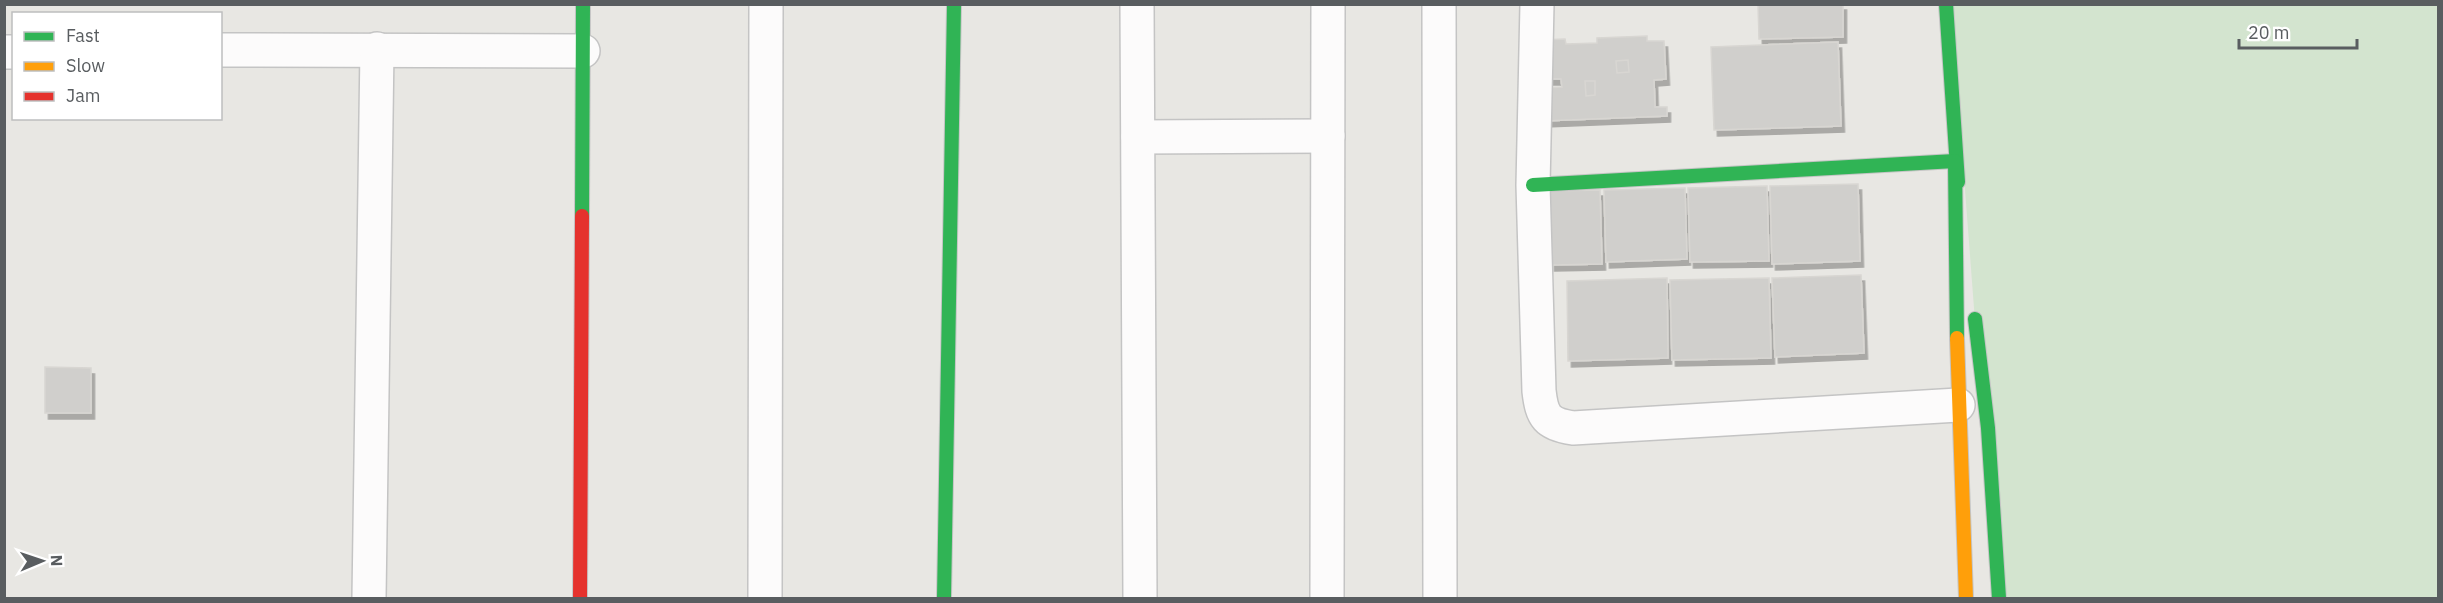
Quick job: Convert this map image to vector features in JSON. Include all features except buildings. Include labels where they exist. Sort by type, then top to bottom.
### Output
[{"type":"street","points":[[580,598],[583,4]]},
{"type":"street","points":[[765,598],[766,4]]},
{"type":"street","points":[[944,598],[954,4]]},
{"type":"street","points":[[1137,4],[1140,598]]},
{"type":"street","points":[[1327,598],[1328,4]]},
{"type":"street","points":[[1439,4],[1440,598]]},
{"type":"street","points":[[1537,4],[1533,185],[1539,392],[1541,408],[1549,420],[1560,426],[1573,428],[1958,405]]},
{"type":"street","points":[[1946,4],[1955,161],[1958,405],[1966,598]]},
{"type":"street","points":[[369,598],[377,49]]},
{"type":"street","points":[[222,50],[583,51]]},
{"type":"street","points":[[1138,137],[1328,136]]},
{"type":"street","points":[[1533,185],[1955,161]]},
{"type":"street","points":[[1955,161],[1970,277]]},
{"type":"street","points":[[1973,300],[1989,428],[1999,598]]},
{"type":"green space","points":[[1951,5],[2438,5],[2438,598],[1996,598]]},
{"type":"traffic: fast","points":[[582,216],[583,4]]},
{"type":"traffic: fast","points":[[944,598],[954,4]]},
{"type":"traffic: fast","points":[[1946,4],[1958,182]]},
{"type":"traffic: fast","points":[[1533,185],[1955,161],[1957,338]]},
{"type":"traffic: fast","points":[[1975,319],[1988,428],[1999,598]]},
{"type":"traffic: slow","points":[[1957,338],[1966,598]]},
{"type":"traffic: jam","points":[[580,598],[582,216]]}]
